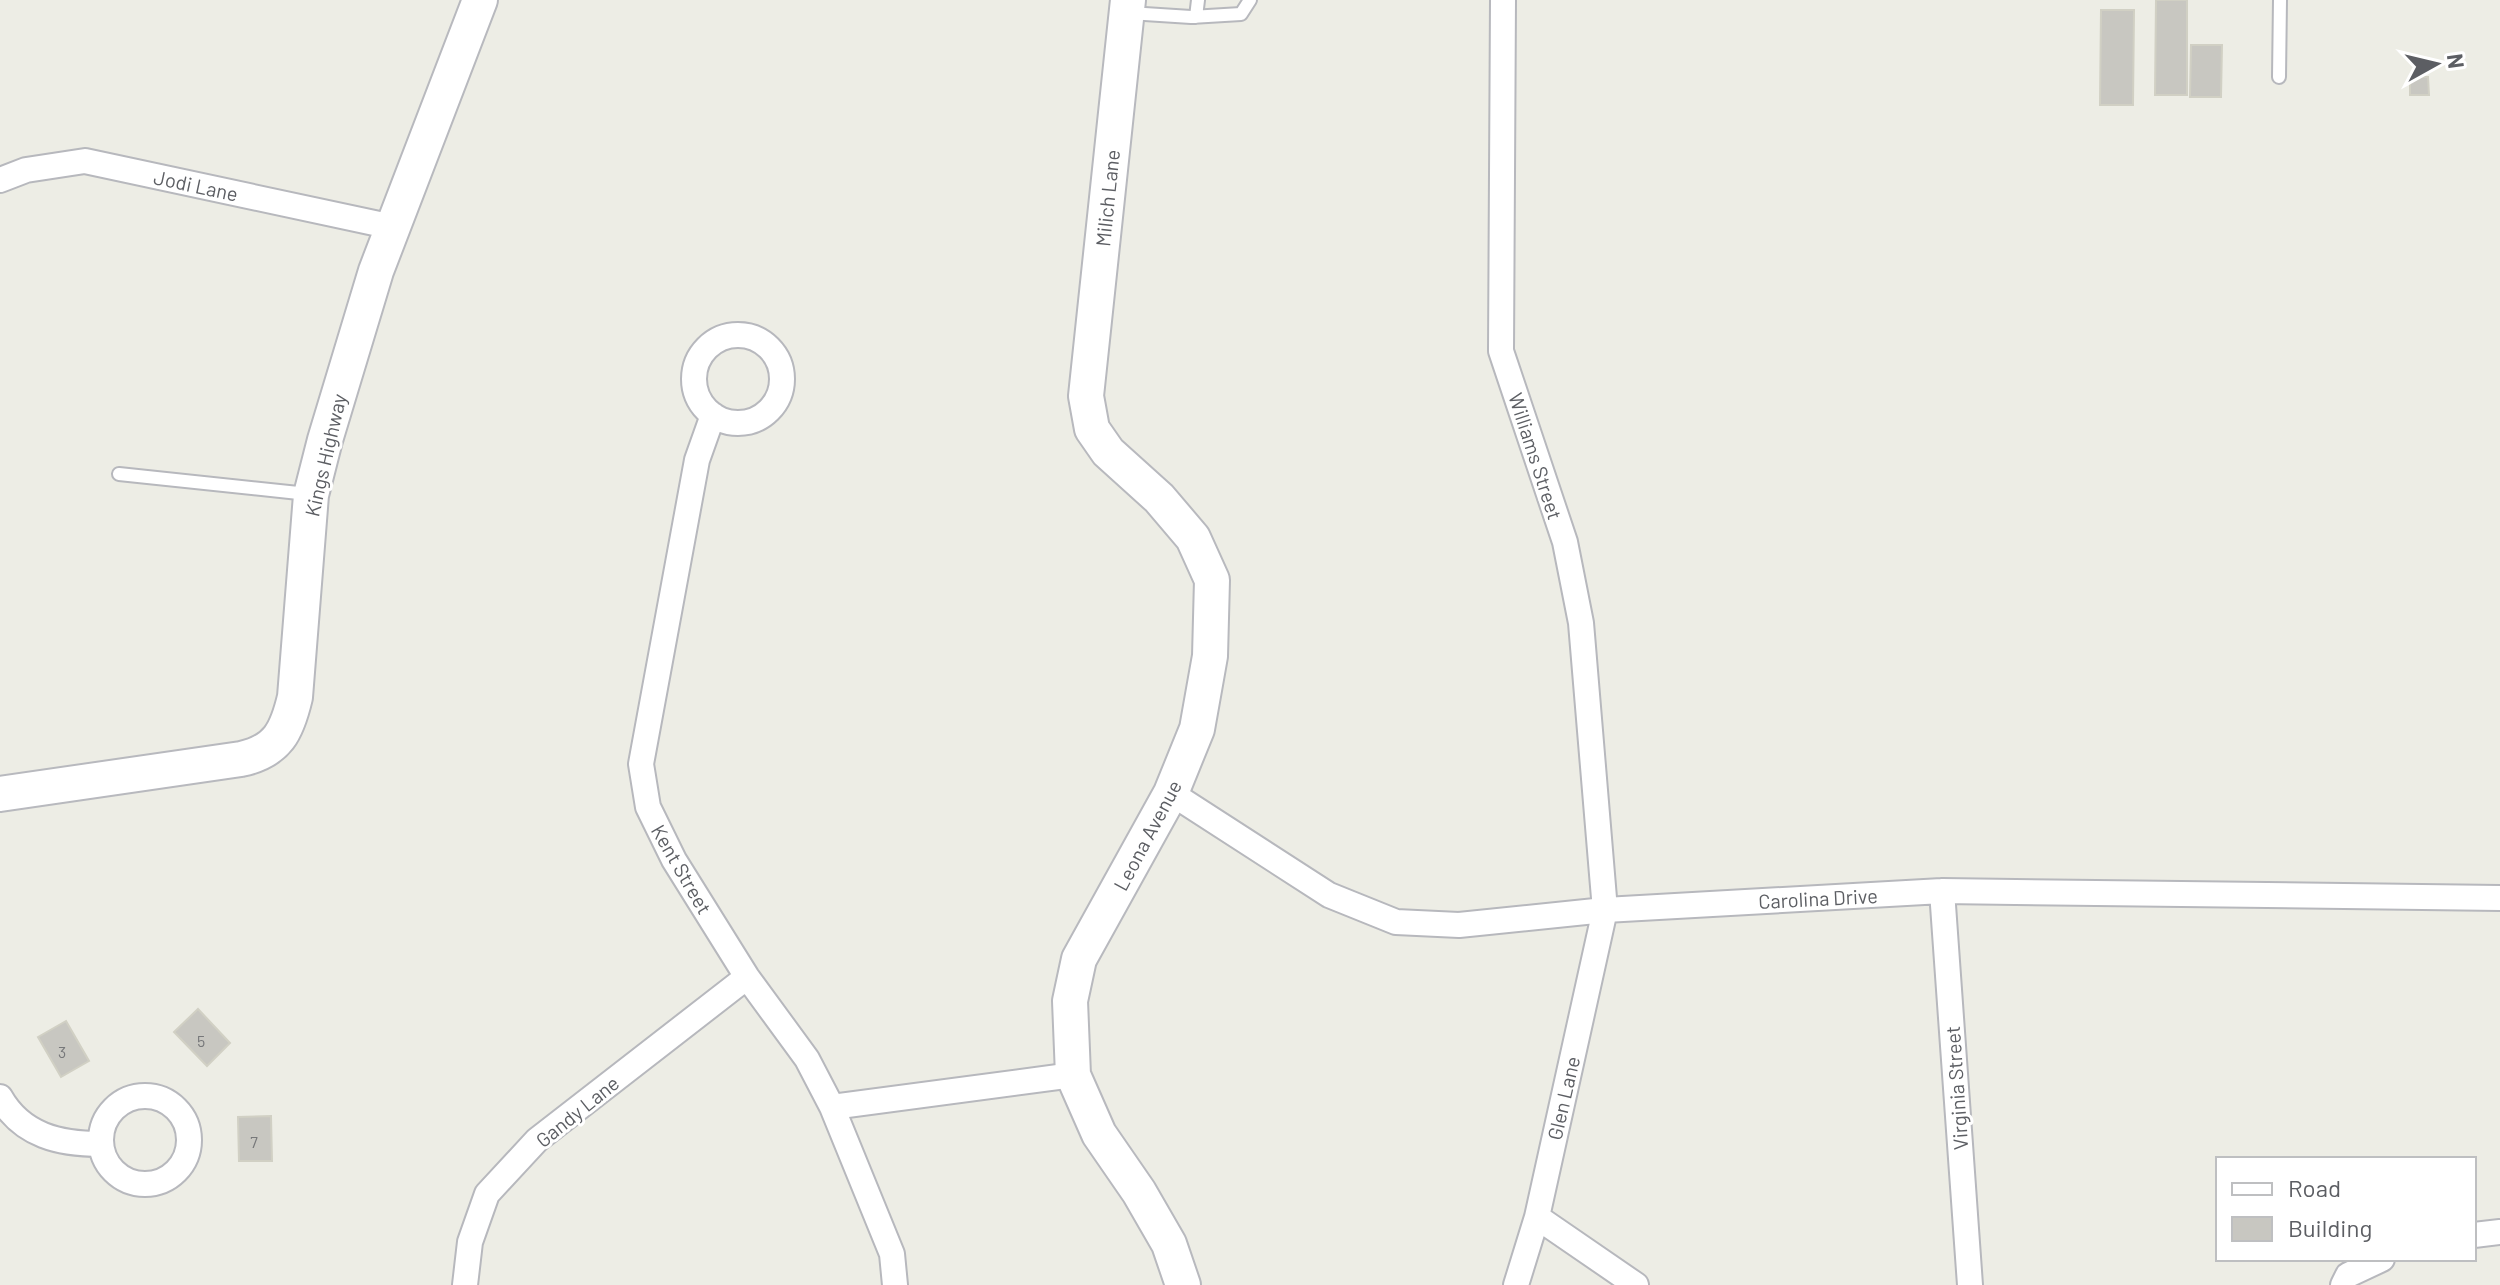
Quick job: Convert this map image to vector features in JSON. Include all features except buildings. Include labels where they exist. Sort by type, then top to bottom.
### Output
[{"type":"street","name":"Kings Highway","points":[[0,794],[241,759],[273,746],[286,727],[295,697],[311,495],[347,365],[393,227],[480,0]]},
{"type":"street","name":"Williams Street","points":[[1503,0],[1501,351],[1565,542],[1581,623],[1605,910]]},
{"type":"street","name":"Milich Lane","points":[[1086,396],[1127,6]]},
{"type":"street","name":"Jodi Lane","points":[[0,180],[26,170],[85,161],[393,227]]},
{"type":"street","name":"Leona Avenue","points":[[1086,396],[1092,429],[1108,452],[1159,498],[1193,538],[1212,580],[1210,656],[1197,729],[1171,793],[1079,959],[1070,1001],[1073,1075],[1099,1134],[1139,1192],[1169,1244],[1183,1285]]},
{"type":"street","name":"Kent Street","points":[[713,415],[697,460],[641,764],[648,807],[674,860],[747,977],[807,1059],[832,1107],[892,1254],[895,1285]]},
{"type":"street","name":"Carolina Drive","points":[[1171,793],[1329,895],[1396,922],[1459,925],[1605,910],[1942,891],[2500,898]]},
{"type":"street","name":"Virginia Street","points":[[1942,891],[1970,1285]]},
{"type":"street","name":"Glen Lane","points":[[1516,1285],[1537,1217],[1605,910]]},
{"type":"street","name":"Gandy Lane","points":[[465,1285],[470,1242],[487,1194],[537,1140],[747,977]]},
{"type":"street","points":[[832,1107],[1073,1075]]},
{"type":"street","points":[[0,1097],[13,1115],[37,1133],[66,1143],[101,1144]]},
{"type":"street","points":[[1537,1217],[1636,1285]]},
{"type":"street","points":[[2476,1235],[2500,1232]]},
{"type":"street","points":[[2343,1285],[2348,1275],[2378,1261]]},
{"type":"lane","points":[[1196,17],[1198,0]]},
{"type":"lane","points":[[1127,6],[1196,17],[1241,14],[1250,0]]},
{"type":"lane","points":[[2279,77],[2280,0]]},
{"type":"lane","points":[[119,474],[311,495]]}]
